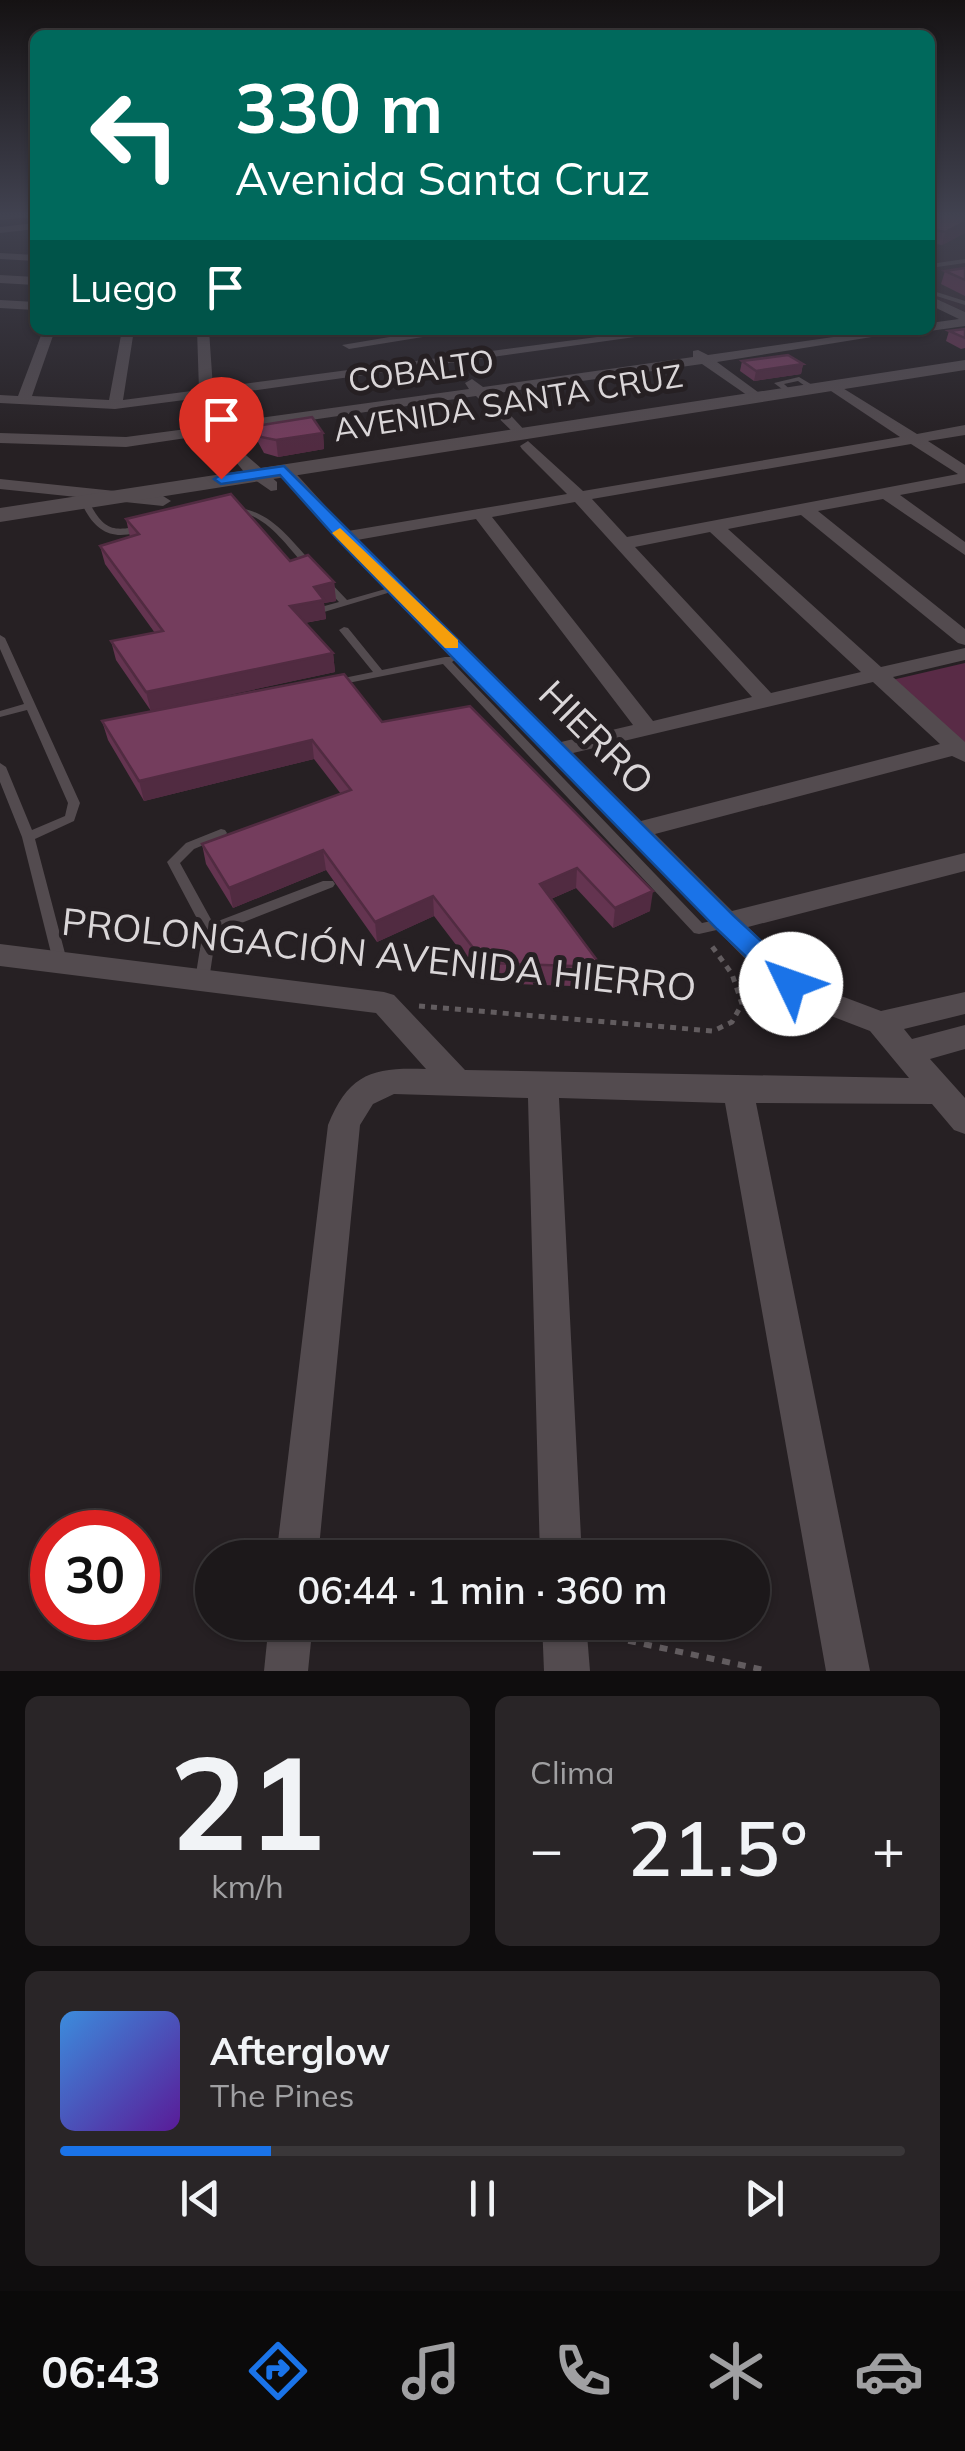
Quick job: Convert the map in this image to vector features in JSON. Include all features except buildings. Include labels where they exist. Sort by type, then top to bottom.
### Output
[{"type":"street","points":[[935,303],[965,320]]},
{"type":"street","points":[[0,304],[30,306]]},
{"type":"street","points":[[935,326],[965,320]]},
{"type":"street","points":[[23,401],[48,335]]},
{"type":"street","points":[[114,405],[127,335]]},
{"type":"street","points":[[202,335],[204,394]]},
{"type":"street","points":[[342,335],[368,372]]},
{"type":"street","points":[[349,345],[407,335]]},
{"type":"street","points":[[0,399],[114,405],[642,335]]},
{"type":"street","points":[[676,335],[757,398]]},
{"type":"street","name":"COBALTO","points":[[0,438],[102,444],[872,335]]},
{"type":"street","points":[[452,361],[766,700]]},
{"type":"street","name":"AVENIDA SANTA CRUZ","points":[[0,515],[84,499],[276,478],[524,440],[965,365]]},
{"type":"street","name":"AVENIDA SANTA CRUZ","points":[[524,440],[790,392],[965,377]]},
{"type":"street","points":[[832,390],[915,439],[965,475]]},
{"type":"street","name":"HIERRO","points":[[204,394],[218,428],[238,460],[276,478],[344,537],[396,589],[454,659],[556,750],[636,830],[712,926],[791,984],[880,1023]]},
{"type":"street","points":[[344,537],[965,430]]},
{"type":"street","points":[[621,544],[887,494],[965,475]]},
{"type":"street","name":"AVENIDA SANTA CRUZ","points":[[84,499],[162,501],[276,478]]},
{"type":"street","points":[[0,484],[84,499]]},
{"type":"street","points":[[887,494],[965,550]]},
{"type":"street","points":[[122,495],[162,501]]},
{"type":"street","points":[[806,510],[965,639]]},
{"type":"street","points":[[480,514],[646,727]]},
{"type":"street","points":[[714,526],[961,751]]},
{"type":"street","points":[[556,750],[965,654]]},
{"type":"street","points":[[636,830],[961,751]]},
{"type":"street","points":[[712,926],[965,862]]},
{"type":"street","name":"PROLONGACIÓN AVENIDA HIERRO","points":[[0,955],[384,1002]]},
{"type":"street","points":[[384,1002],[456,1081]]},
{"type":"street","points":[[906,1054],[965,1035],[953,1007],[880,1023],[906,1054],[938,1091],[965,1121]]},
{"type":"street","points":[[299,1540],[344,1126],[358,1094],[380,1082],[456,1081],[738,1090],[938,1091]]},
{"type":"street","points":[[543,1083],[560,1540]]},
{"type":"street","points":[[738,1090],[848,1671]]},
{"type":"street","points":[[286,1671],[289,1640]]},
{"type":"street","points":[[564,1640],[567,1671]]},
{"type":"lane","points":[[935,294],[965,303]]},
{"type":"lane","points":[[84,499],[94,524],[106,531],[165,524]]},
{"type":"lane","points":[[216,512],[244,508],[260,515],[346,603]]},
{"type":"lane","points":[[324,608],[396,589]]},
{"type":"lane","points":[[344,630],[380,674]]},
{"type":"lane","points":[[0,638],[74,803],[70,818],[28,837]]},
{"type":"lane","points":[[325,685],[454,659],[712,926]]},
{"type":"lane","points":[[0,714],[31,705]]},
{"type":"lane","points":[[0,767],[28,837],[60,961]]},
{"type":"lane","points":[[202,980],[210,930],[173,862],[190,846],[221,833]]},
{"type":"lane","points":[[210,930],[328,884]]},
{"type":"path","name":"PROLONGACIÓN AVENIDA HIERRO","points":[[384,1002],[712,1031],[732,1022],[742,1004],[712,926]]},
{"type":"path","points":[[617,1640],[769,1671]]},
{"type":"shaded area","points":[[935,292],[965,292],[965,312],[935,298]]},
{"type":"shaded area","points":[[965,663],[965,746],[892,680]]},
{"type":"slow traffic","points":[[340,533],[451,644]]},
{"type":"route","points":[[221,479],[284,470],[344,537],[791,984]]}]
